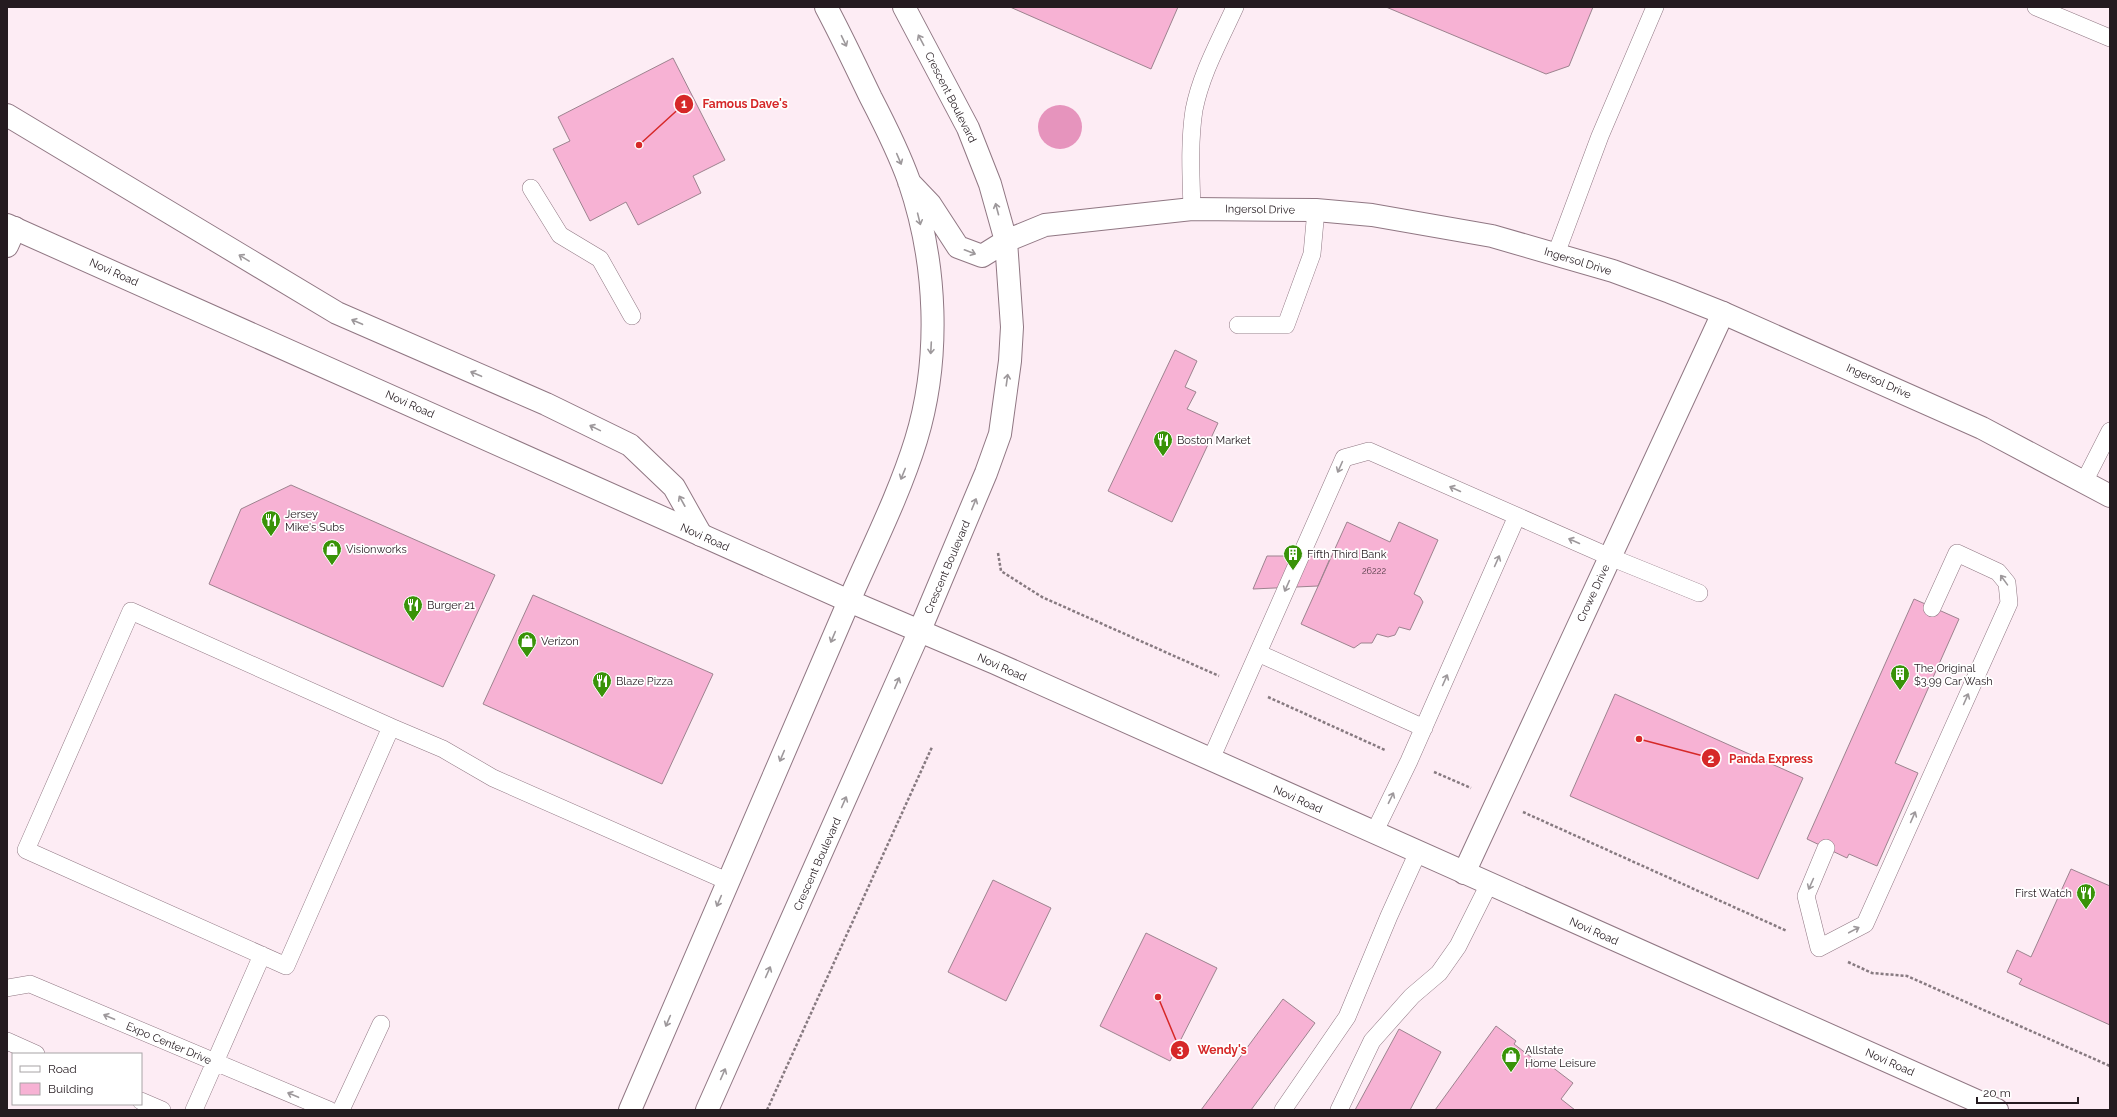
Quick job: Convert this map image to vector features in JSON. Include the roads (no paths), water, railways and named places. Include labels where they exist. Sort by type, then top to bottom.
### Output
[{"type":"main road","points":[[630,1110],[909,460],[916,439],[926,395],[931,349],[930,277],[922,234],[909,182],[888,131],[826,7]]},
{"type":"main road","name":"Crescent Boulevard","points":[[707,1110],[920,630],[980,488],[1000,434],[1010,360],[1012,326],[1006,241],[990,184],[968,128],[904,7]]},
{"type":"main road","points":[[7,115],[337,314],[546,404],[630,445],[674,487],[701,535]]},
{"type":"main road","name":"Ingersol Drive","points":[[909,182],[930,204],[958,247],[982,256],[1006,241],[1045,225],[1192,209],[1316,210],[1372,215],[1492,236],[1556,254],[1670,292],[1723,313],[1982,428],[2110,496]]},
{"type":"main road","name":"Novi Road","points":[[10,233],[849,601],[920,630],[1997,1110]]},
{"type":"main road","name":"Crowe Drive","points":[[1464,873],[1723,313]]},
{"type":"lane","points":[[1192,209],[1191,144],[1194,109],[1207,69],[1235,7]]},
{"type":"lane","points":[[1556,254],[1600,136],[1655,7]]},
{"type":"lane","points":[[2036,7],[2110,38]]},
{"type":"lane","points":[[531,188],[560,235],[600,259],[632,316]]},
{"type":"lane","points":[[1238,325],[1286,325],[1312,254],[1316,210]]},
{"type":"lane","points":[[2084,482],[2110,431]]},
{"type":"lane","points":[[1211,760],[1344,458],[1369,451],[1698,594]]},
{"type":"lane","points":[[1374,833],[1424,728],[1517,516]]},
{"type":"lane","points":[[1826,848],[1806,896],[1819,948],[1865,924],[2009,603],[2008,584],[1998,572],[1957,553],[1932,608]]},
{"type":"lane","points":[[391,727],[286,966],[26,850],[131,611],[442,749],[493,778],[727,881]]},
{"type":"lane","points":[[1258,653],[1424,728]]},
{"type":"lane","points":[[1283,1110],[1347,1017],[1388,916],[1418,852]]},
{"type":"lane","points":[[1339,1110],[1372,1041],[1412,996],[1439,973],[1458,946],[1488,884]]},
{"type":"lane","points":[[194,1110],[216,1063],[262,955]]},
{"type":"lane","name":"Expo Center Drive","points":[[7,988],[30,984],[329,1110]]},
{"type":"lane","points":[[342,1110],[381,1024]]},
{"type":"lane","points":[[7,1041],[34,1053]]},
{"type":"lane","points":[[142,1101],[162,1110]]},
{"type":"place","name":"Famous Dave's","points":[[639,145]]},
{"type":"place","name":"Boston Market","points":[[1163,457]]},
{"type":"place","name":"Jersey Mike's Subs","points":[[271,537]]},
{"type":"place","name":"Visionworks","points":[[332,566]]},
{"type":"place","name":"Fifth Third Bank","points":[[1293,571]]},
{"type":"place","name":"Burger 21","points":[[413,622]]},
{"type":"place","name":"Verizon","points":[[527,658]]},
{"type":"place","name":"The Original $3.99 Car Wash","points":[[1900,691]]},
{"type":"place","name":"Blaze Pizza","points":[[602,698]]},
{"type":"place","name":"Panda Express","points":[[1639,739]]},
{"type":"place","name":"First Watch","points":[[2086,910]]},
{"type":"place","name":"Wendy's","points":[[1158,997]]},
{"type":"place","name":"Allstate Home Leisure","points":[[1511,1073]]}]
